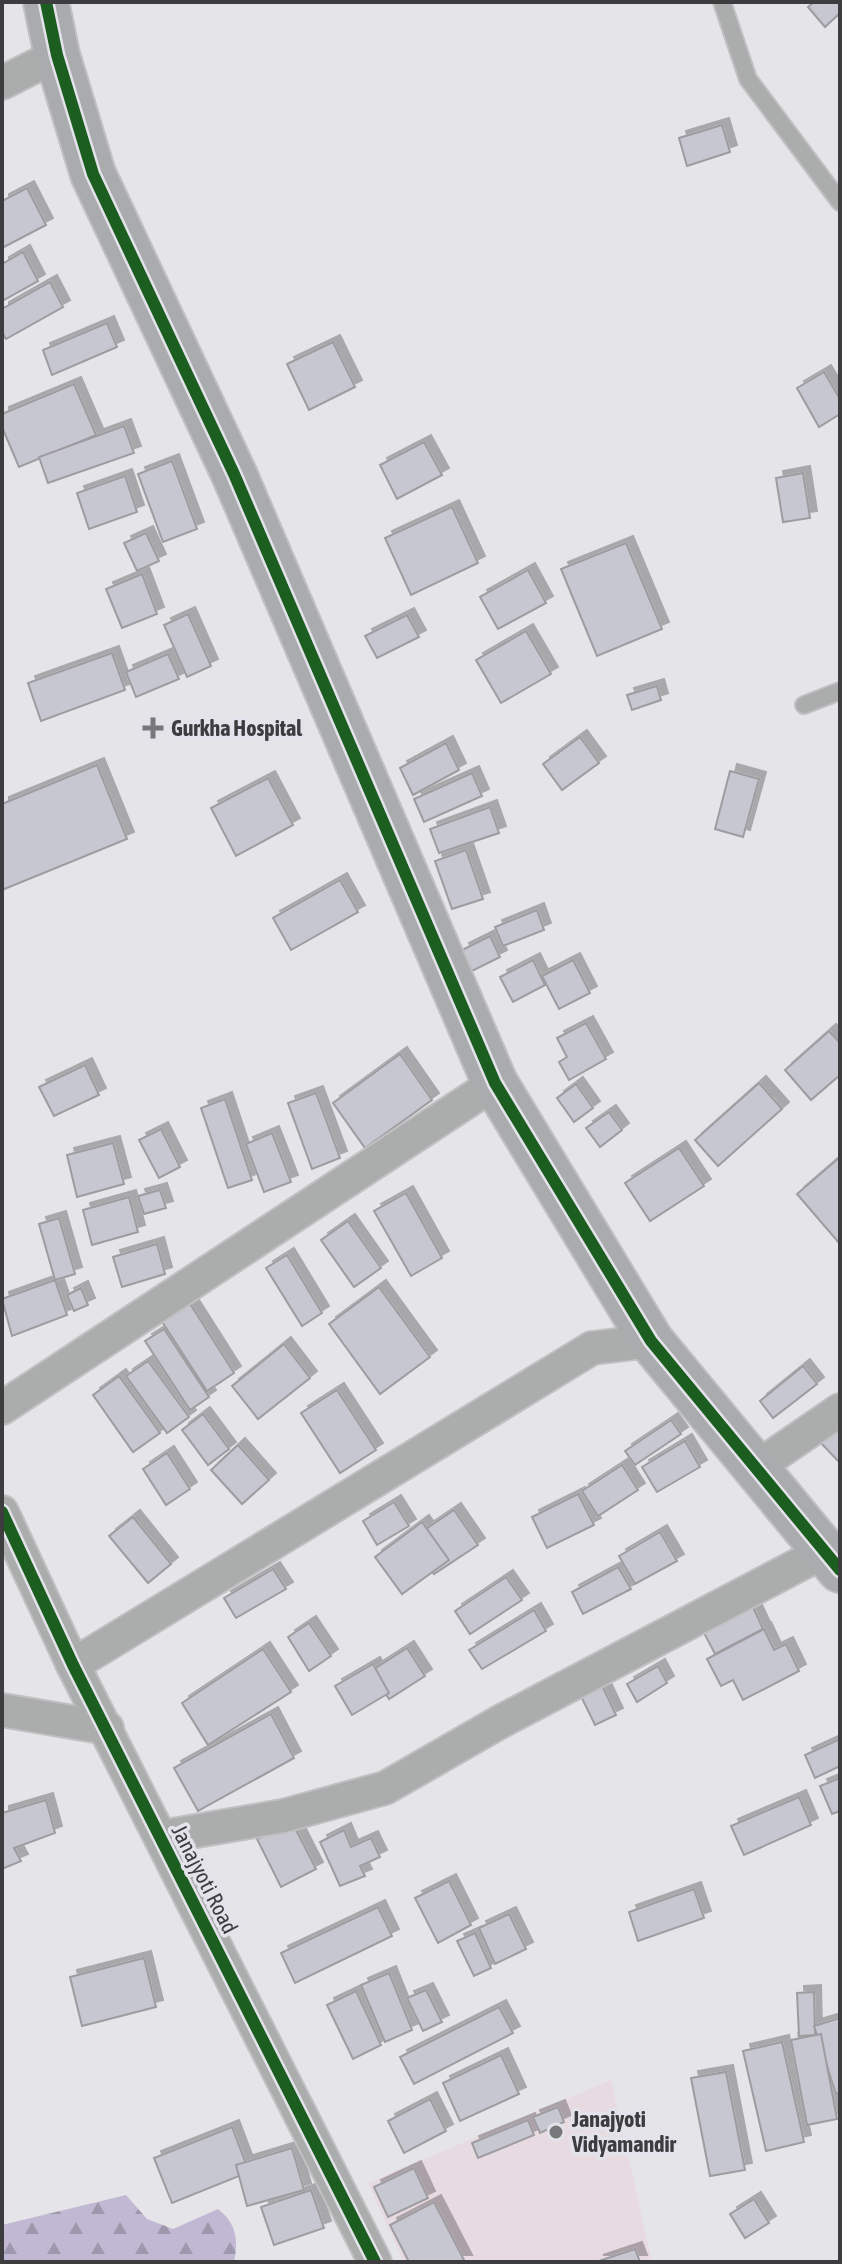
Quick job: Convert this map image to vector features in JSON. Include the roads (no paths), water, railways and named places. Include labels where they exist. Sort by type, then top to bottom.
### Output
[{"type":"street","points":[[46,2],[57,55],[93,174],[234,474],[495,1083],[651,1341],[832,1561],[498,1723],[385,1788],[283,1816],[161,1837]]},
{"type":"street","points":[[2,83],[57,55]]},
{"type":"street","points":[[2,1408],[495,1083]]},
{"type":"street","points":[[73,1665],[592,1348],[651,1341]]},
{"type":"street","points":[[757,1467],[840,1410]]},
{"type":"street","name":"Janajyoti Road","points":[[2,1512],[73,1665],[375,2262]]},
{"type":"street","points":[[2,1710],[107,1728]]},
{"type":"lane","points":[[722,2],[748,79],[840,202]]},
{"type":"lane","points":[[804,705],[840,691]]},
{"type":"place","name":"Gurkha Hospital","points":[[153,728]]},
{"type":"place","name":"Janajyoti Vidyamandir","points":[[556,2132]]}]
